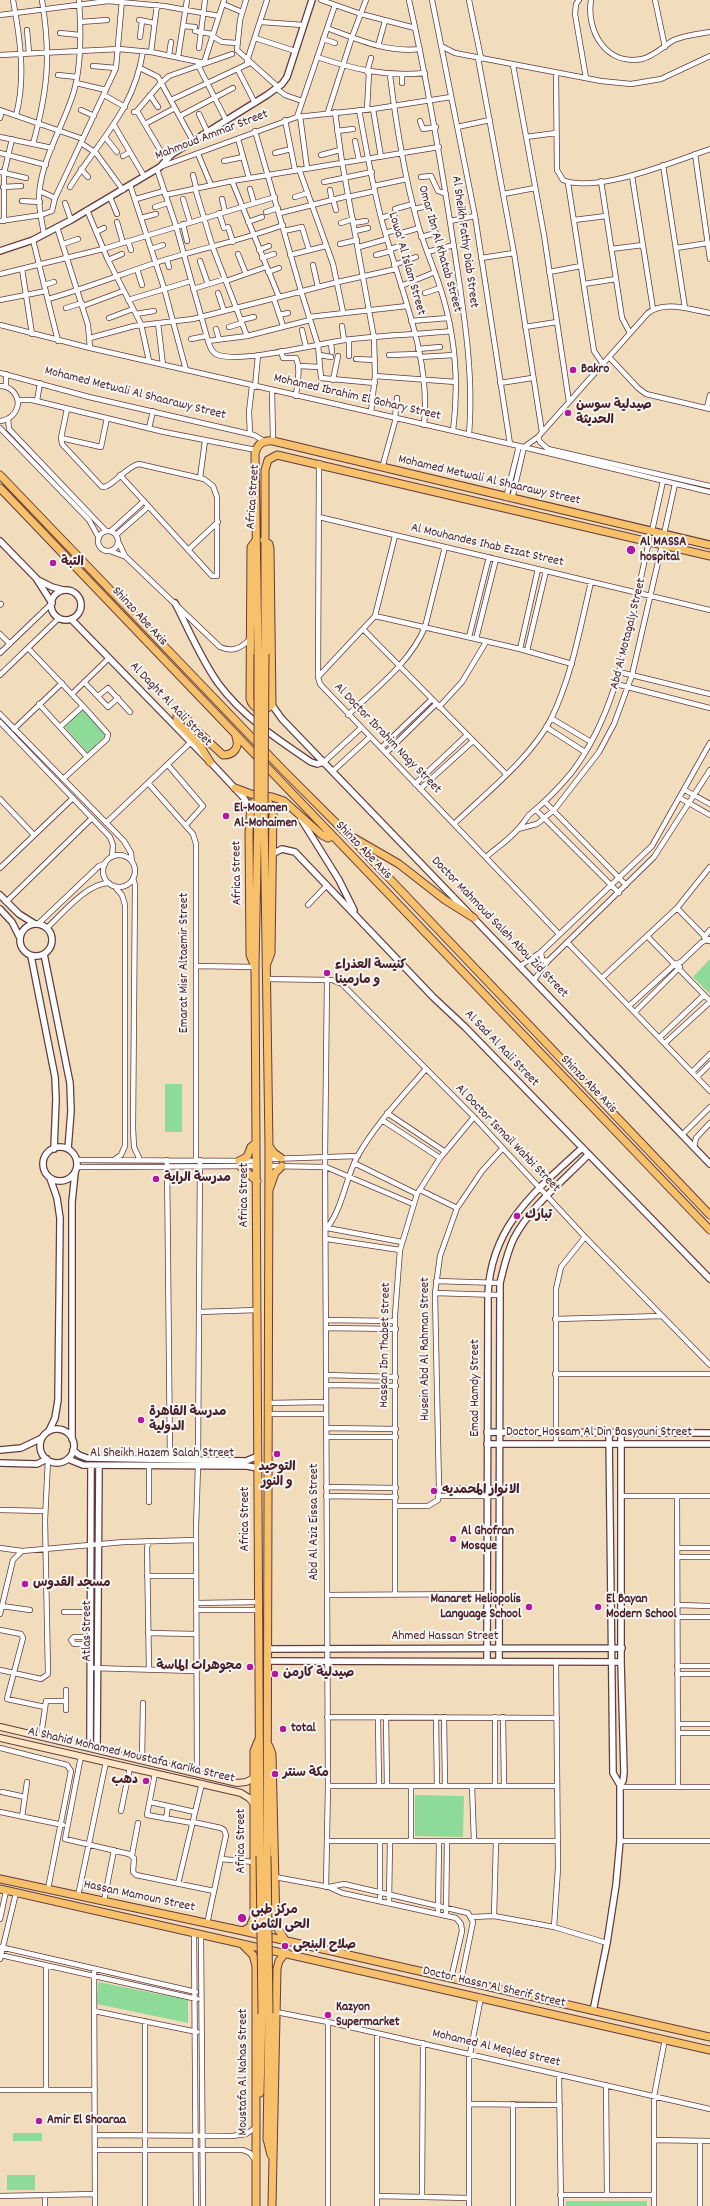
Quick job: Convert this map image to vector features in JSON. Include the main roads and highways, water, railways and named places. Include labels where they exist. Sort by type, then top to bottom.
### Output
[{"type":"main road","name":"Mohamed Metwali Al Shaarawy Street","points":[[256,450],[264,441],[273,441],[710,545]]},
{"type":"main road","name":"Africa Street","points":[[256,450],[260,540]]},
{"type":"main road","name":"Africa Street","points":[[260,540],[269,544],[270,550],[272,706],[266,709],[258,708],[250,699],[249,640],[251,547],[260,540],[266,465],[272,456],[287,456]]},
{"type":"main road","name":"Mohamed Metwali Al Shaarawy Street","points":[[287,456],[710,556]]},
{"type":"main road","name":"Shinzo Abe Axis","points":[[0,475],[283,770],[348,835],[710,1215]]},
{"type":"main road","name":"Shinzo Abe Axis","points":[[0,488],[710,1230]]},
{"type":"main road","points":[[596,530],[599,524],[598,518]]},
{"type":"main road","points":[[608,533],[606,528],[610,522]]},
{"type":"main road","points":[[255,967],[260,540]]},
{"type":"main road","points":[[260,540],[266,967]]},
{"type":"main road","points":[[210,762],[199,744],[177,722],[177,715],[184,715],[192,726],[223,755],[230,754],[236,749],[238,741],[236,736]]},
{"type":"main road","points":[[235,788],[250,794],[280,799],[322,835],[332,836]]},
{"type":"main road","name":"Africa Street","points":[[244,1931],[253,1922],[254,1751],[259,1740],[255,967],[251,962],[250,955],[250,809],[253,801],[258,799],[266,801],[272,806],[271,953],[266,967],[269,1146],[267,1745],[272,1754],[277,1929],[285,1941]]},
{"type":"main road","points":[[348,835],[399,864],[453,906],[474,918]]},
{"type":"main road","points":[[256,1143],[251,1147],[247,1157],[240,1164],[257,1181]]},
{"type":"main road","points":[[269,1146],[274,1153],[281,1158]]},
{"type":"main road","points":[[268,1192],[276,1171],[282,1166]]},
{"type":"main road","points":[[2,1738],[3,1728]]},
{"type":"main road","name":"Al Shahid Mohamed Moustafa Karika Street","points":[[3,1728],[243,1783],[254,1778]]},
{"type":"main road","name":"Al Shahid Mohamed Moustafa Karika Street","points":[[2,1738],[241,1793],[250,1798],[254,1804]]},
{"type":"main road","points":[[259,1740],[269,2013],[267,2139],[273,2158],[272,2206]]},
{"type":"main road","points":[[263,1856],[267,1745]]},
{"type":"main road","points":[[241,1793],[243,1783]]},
{"type":"main road","name":"Hassan Mamoun Street","points":[[0,1879],[274,1938]]},
{"type":"main road","name":"Hassan Mamoun Street","points":[[3,1890],[198,1935],[272,1949]]},
{"type":"main road","points":[[254,1906],[263,1914],[271,1912],[276,1907]]},
{"type":"main road","points":[[256,1946],[260,1941],[258,1935]]},
{"type":"main road","points":[[272,1949],[271,1943],[274,1938]]},
{"type":"main road","name":"Doctor Hassn Al Sherif Street","points":[[274,1938],[706,2037]]},
{"type":"main road","name":"Moustafa Al Nahas Street","points":[[242,1944],[253,1955],[256,1978],[256,2206]]},
{"type":"main road","name":"Doctor Hassn Al Sherif Street","points":[[272,1949],[710,2050]]},
{"type":"main road","points":[[256,2128],[260,2116],[269,2013],[276,1982],[278,1964],[286,1952]]},
{"type":"main road","points":[[256,1978],[261,1973],[266,1972],[273,1975],[276,1982]]},
{"type":"main road","points":[[632,2032],[635,2020]]},
{"type":"main road","points":[[700,2048],[706,2037]]},
{"type":"place","name":"Bakro","points":[[573,370]]},
{"type":"place","name":"صيدلية سوسن الحديثة","points":[[568,413]]},
{"type":"place","name":"Al MASSA hospital","points":[[631,550]]},
{"type":"place","name":"التبة","points":[[53,563]]},
{"type":"place","name":"El-Moamen Al-Mohaimen","points":[[226,816]]},
{"type":"place","name":"كنيسة العذراء و مارمينا","points":[[327,973]]},
{"type":"place","name":"مدرسة الراية","points":[[156,1179]]},
{"type":"place","name":"تبارك","points":[[517,1216]]},
{"type":"place","name":"مدرسة القاهرة الدولية","points":[[141,1420]]},
{"type":"place","name":"التوحيد و النور","points":[[277,1454]]},
{"type":"place","name":"الانوار المحمديه","points":[[434,1491]]},
{"type":"place","name":"Al Ghofran Mosque","points":[[453,1539]]},
{"type":"place","name":"مسجد القدوس","points":[[25,1584]]},
{"type":"place","name":"Manaret Heliopolis Language School","points":[[529,1607]]},
{"type":"place","name":"El Bayan Modern School","points":[[598,1607]]},
{"type":"place","name":"مجوهرات الماسة","points":[[250,1667]]},
{"type":"place","name":"صيدلية كارمن","points":[[275,1674]]},
{"type":"place","name":"total","points":[[283,1729]]},
{"type":"place","name":"مكة سنتر","points":[[275,1774]]},
{"type":"place","name":"دهب","points":[[146,1781]]},
{"type":"place","name":"مركز طبي الحى الثامن","points":[[242,1918]]},
{"type":"place","name":"صلاح البنجى","points":[[285,1946]]},
{"type":"place","name":"Kazyon Supermarket","points":[[328,2015]]},
{"type":"place","name":"Amir El Shoaraa","points":[[39,2121]]}]
